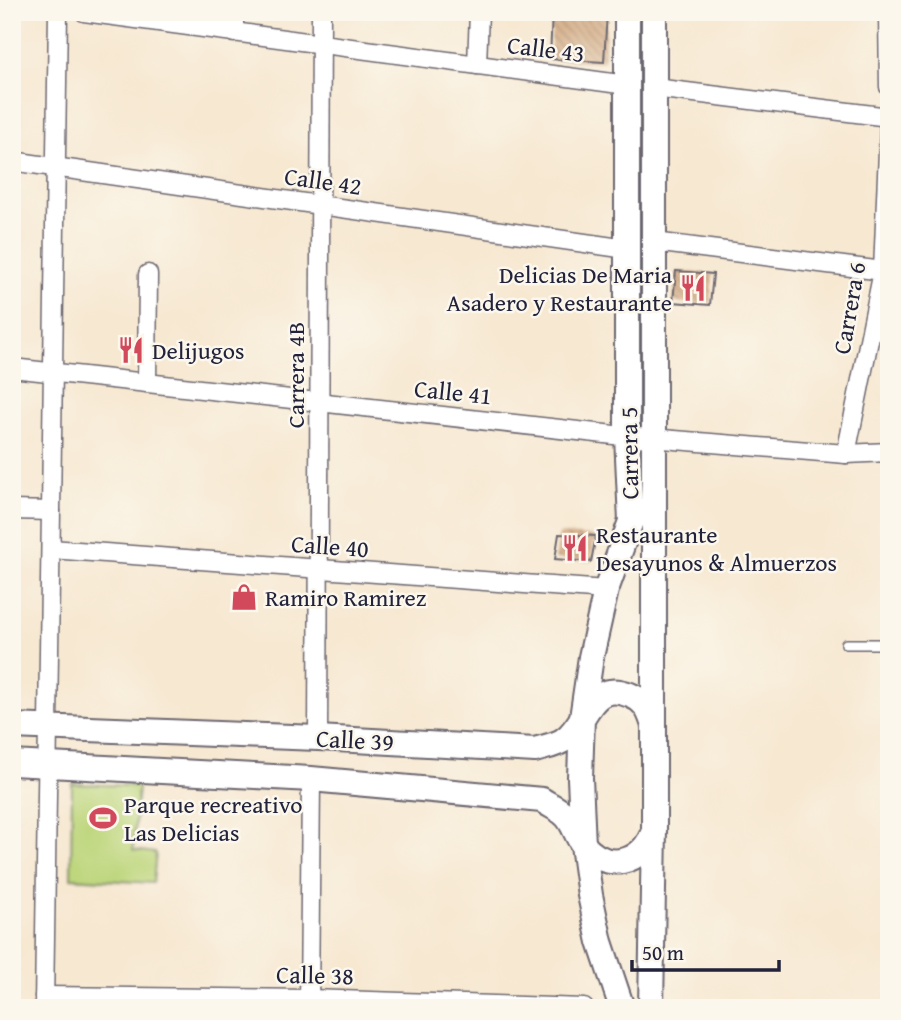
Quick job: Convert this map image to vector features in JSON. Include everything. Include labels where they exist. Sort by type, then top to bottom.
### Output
[{"type":"main road","name":"Carrera 5","points":[[622,1008],[600,942],[590,895],[583,845],[580,778],[582,718],[590,657],[606,590],[631,521],[627,436],[627,12]]},
{"type":"main road","name":"Carrera 5","points":[[652,1008],[654,12]]},
{"type":"main road","name":"Calle 39","points":[[12,726],[534,750],[565,740],[590,703],[605,694],[622,692],[638,698],[649,711],[654,728]]},
{"type":"main road","name":"Calle 39","points":[[12,763],[311,779],[542,800],[566,816],[583,845]]},
{"type":"main road","points":[[583,845],[606,860],[619,862],[643,852],[654,829]]},
{"type":"street","points":[[44,1002],[58,12]]},
{"type":"street","name":"Calle 43","points":[[84,12],[627,85]]},
{"type":"street","points":[[234,12],[234,33]]},
{"type":"street","name":"Carrera 4B","points":[[318,738],[321,12]]},
{"type":"street","points":[[477,65],[479,12]]},
{"type":"street","points":[[888,12],[889,87]]},
{"type":"street","points":[[654,88],[889,117]]},
{"type":"street","name":"Carrera 6","points":[[846,454],[883,271],[889,127]]},
{"type":"street","name":"Calle 42","points":[[12,161],[627,249]]},
{"type":"street","points":[[654,242],[883,271]]},
{"type":"street","points":[[148,274],[148,383]]},
{"type":"street","name":"Calle 41","points":[[12,368],[627,436],[846,454],[889,452]]},
{"type":"street","points":[[12,510],[51,511]]},
{"type":"street","name":"Calle 40","points":[[51,549],[606,590]]},
{"type":"street","points":[[309,1003],[311,779]]},
{"type":"street","name":"Calle 38","points":[[44,1002],[584,1008]]},
{"type":"lane","points":[[846,644],[889,644]]},
{"type":"green space","name":"Parque recreativo Las Delicias","points":[[72,784],[138,786],[133,850],[156,853],[153,883],[71,878]]},
{"type":"building","points":[[552,12],[607,12],[604,62],[550,59]]},
{"type":"building","name":"Delicias De Maria Asadero y Restaurante","points":[[676,271],[713,274],[710,305],[673,302]]},
{"type":"building","name":"Restaurante Desayunos & Almuerzos","points":[[559,534],[596,536],[591,562],[555,559]]},
{"type":"place","name":"Delicias De Maria Asadero y Restaurante","points":[[693,288]]},
{"type":"place","name":"Delijugos","points":[[131,350]]},
{"type":"place","name":"Restaurante Desayunos & Almuerzos","points":[[575,548]]},
{"type":"place","name":"Ramiro Ramirez","points":[[244,597]]},
{"type":"place","name":"Parque recreativo Las Delicias","points":[[103,818]]}]
